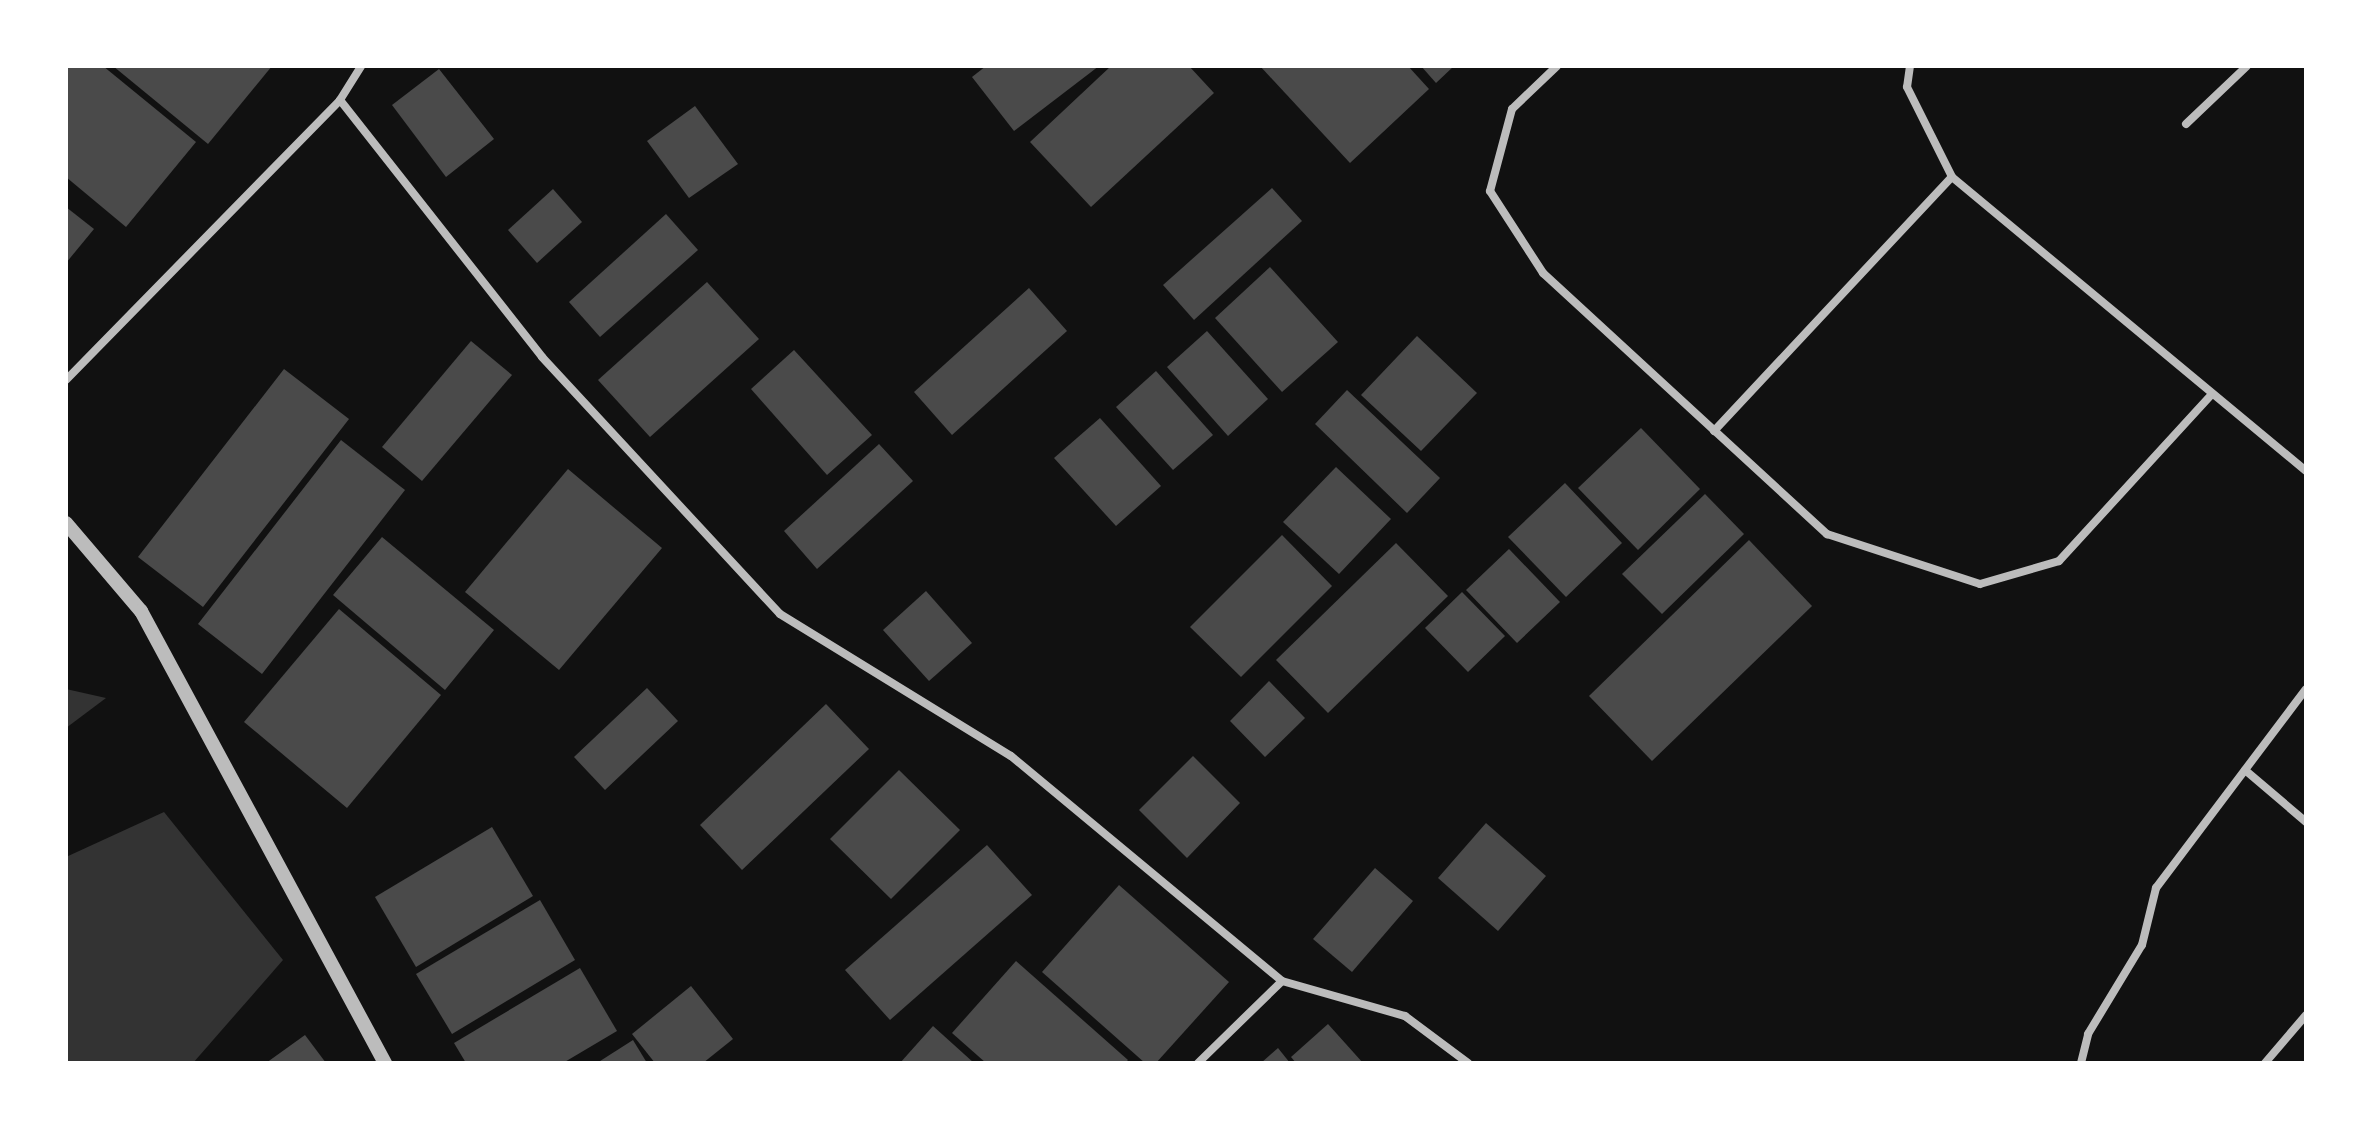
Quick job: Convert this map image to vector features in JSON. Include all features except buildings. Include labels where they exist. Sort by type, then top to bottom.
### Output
[{"type":"street","points":[[66,380],[340,100],[361,66]]},
{"type":"street","points":[[1557,66],[1512,109],[1490,191],[1543,273],[1827,534],[1980,584],[2059,561],[2212,394]]},
{"type":"street","points":[[1910,66],[1907,87],[1952,177],[2306,471]]},
{"type":"street","points":[[2186,124],[2247,66]]},
{"type":"street","points":[[340,100],[542,357],[780,614],[1011,756],[1282,981],[1405,1016],[1468,1063]]},
{"type":"street","points":[[1714,431],[1952,177]]},
{"type":"street","points":[[66,523],[141,611],[385,1063]]},
{"type":"street","points":[[2081,1063],[2088,1034],[2142,945],[2156,888],[2306,689]]},
{"type":"street","points":[[2245,770],[2306,822]]},
{"type":"street","points":[[1198,1063],[1282,981]]},
{"type":"street","points":[[2265,1063],[2306,1015]]},
{"type":"shaded area","points":[[66,689],[106,698],[66,728]]},
{"type":"shaded area","points":[[164,812],[283,960],[193,1063],[66,1063],[66,857]]}]
